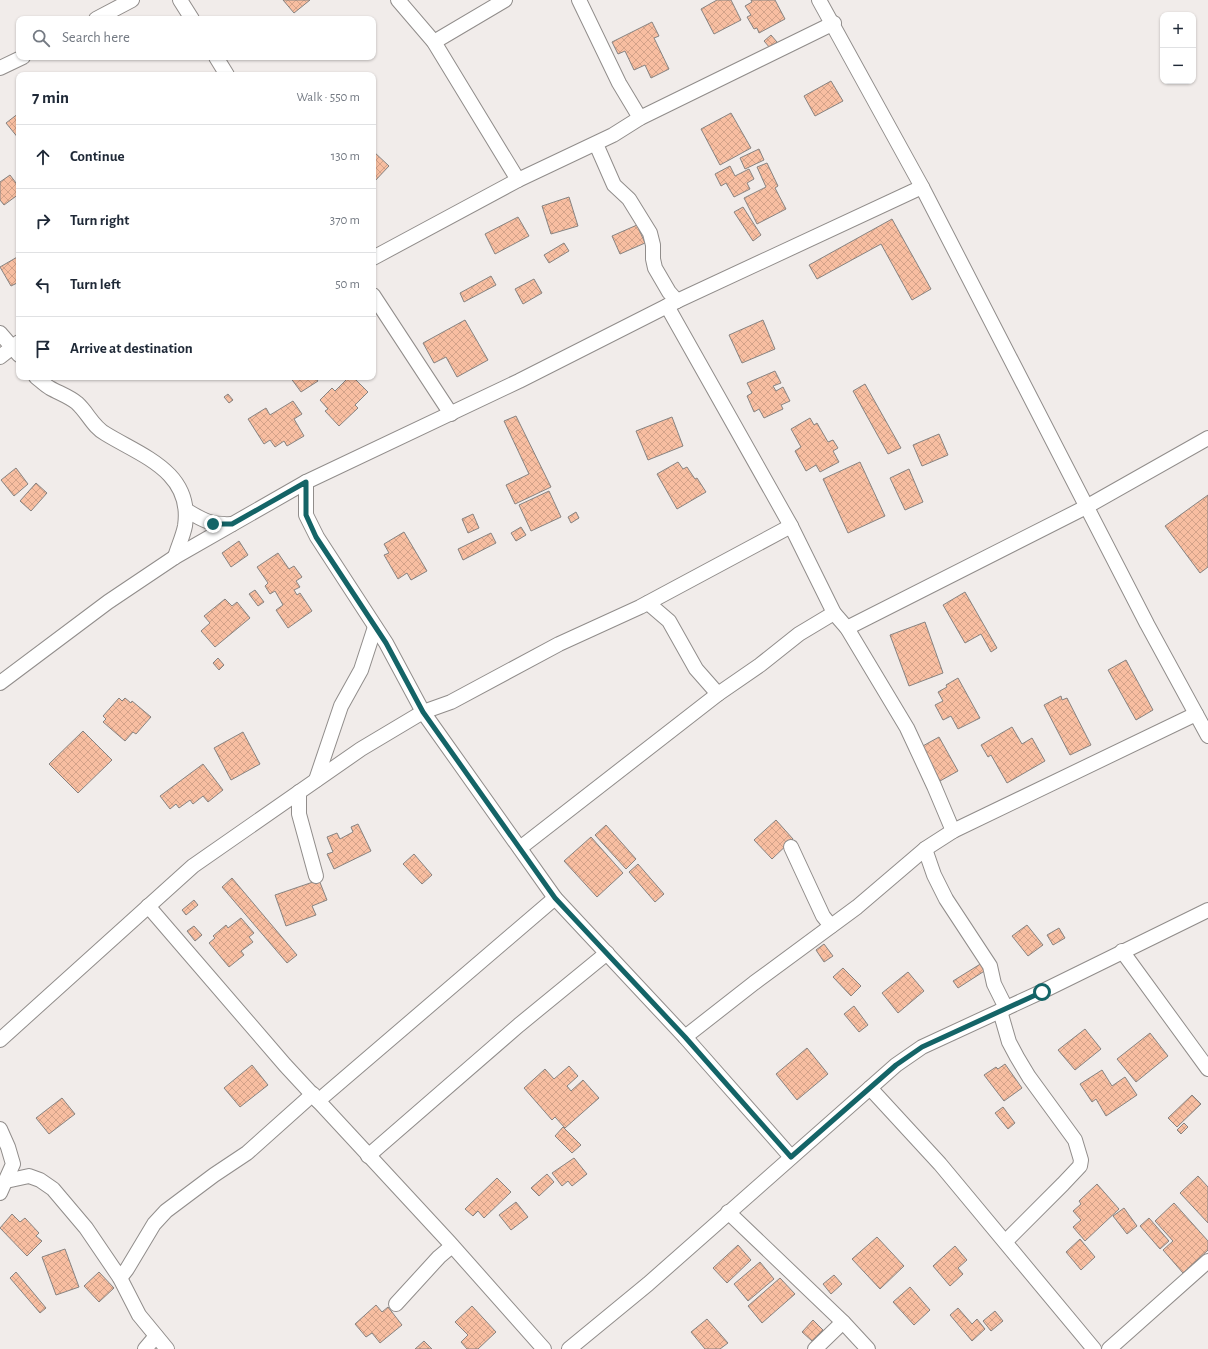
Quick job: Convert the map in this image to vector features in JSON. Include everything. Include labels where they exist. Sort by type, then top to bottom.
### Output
[{"type":"street","points":[[102,16],[132,0]]},
{"type":"street","points":[[180,0],[190,16]]},
{"type":"street","points":[[398,0],[434,42],[518,180]]},
{"type":"street","points":[[434,42],[506,0]]},
{"type":"street","points":[[579,0],[619,83],[640,118]]},
{"type":"street","points":[[819,0],[834,23],[922,186],[1086,507],[1208,736]]},
{"type":"street","points":[[376,256],[518,180],[596,144],[640,118],[834,23]]},
{"type":"street","points":[[0,68],[17,60]]},
{"type":"street","points":[[218,60],[225,72]]},
{"type":"street","points":[[596,144],[614,184],[629,199],[650,233],[653,245],[653,259],[655,268],[672,304],[791,526],[834,613],[846,628],[907,728],[953,831]]},
{"type":"street","points":[[0,683],[108,602],[175,557],[306,482],[451,414],[672,304],[922,186]]},
{"type":"street","points":[[376,300],[451,414]]},
{"type":"street","points":[[0,333],[16,347]]},
{"type":"street","points":[[0,357],[16,349]]},
{"type":"street","points":[[40,380],[49,388],[76,403],[97,429],[134,448],[157,464],[170,476],[181,490],[186,510],[185,527],[175,557]]},
{"type":"street","points":[[846,628],[1086,507],[1208,438]]},
{"type":"street","points":[[306,482],[306,515],[316,537],[386,643],[423,712],[555,898],[685,1037],[791,1157]]},
{"type":"street","points":[[186,510],[213,524],[232,524]]},
{"type":"street","points":[[0,1040],[193,866],[361,749],[423,712],[451,702],[559,644],[648,603],[791,526]]},
{"type":"street","points":[[648,603],[669,621],[696,669],[718,694]]},
{"type":"street","points":[[520,848],[718,694],[760,665],[799,634],[834,613]]},
{"type":"street","points":[[316,780],[341,706],[361,670],[375,627]]},
{"type":"street","points":[[685,1037],[754,983],[857,907],[925,849],[953,831],[1196,714]]},
{"type":"street","points":[[299,792],[299,814],[316,876]]},
{"type":"street","points":[[791,847],[823,916],[831,926]]},
{"type":"street","points":[[925,849],[934,875],[946,899],[990,966],[994,984],[1003,1010],[1009,1042],[1029,1076],[1075,1140],[1081,1160],[1080,1166],[1006,1241]]},
{"type":"street","points":[[120,1278],[154,1224],[166,1211],[214,1175],[247,1153],[316,1098],[555,898]]},
{"type":"street","points":[[148,906],[238,1012],[544,1349]]},
{"type":"street","points":[[569,1349],[648,1284],[896,1065],[922,1047],[1003,1010],[1208,910]]},
{"type":"street","points":[[1122,951],[1208,1070]]},
{"type":"street","points":[[368,1156],[519,1025],[607,952]]},
{"type":"street","points":[[870,1088],[940,1164],[1006,1241],[1094,1349]]},
{"type":"street","points":[[0,1129],[8,1147],[13,1164],[3,1187]]},
{"type":"street","points":[[3,1187],[29,1176],[40,1180],[53,1189],[86,1228],[120,1278],[139,1315],[167,1349]]},
{"type":"street","points":[[728,1212],[843,1322],[868,1349]]},
{"type":"street","points":[[396,1304],[438,1257],[452,1246]]},
{"type":"street","points":[[1109,1349],[1208,1261]]},
{"type":"street","points":[[816,1349],[843,1322]]},
{"type":"street","points":[[145,1349],[156,1336]]},
{"type":"building","points":[[283,0],[310,0],[294,13]]},
{"type":"building","points":[[717,0],[731,0],[741,20],[714,34],[701,9]]},
{"type":"building","points":[[751,0],[775,0],[785,19],[759,33],[757,28],[754,29],[747,17],[751,15],[745,6],[752,2]]},
{"type":"building","points":[[652,22],[659,36],[654,38],[669,69],[651,78],[645,65],[634,70],[625,51],[618,54],[612,42]]},
{"type":"building","points":[[771,35],[777,42],[770,48],[764,41]]},
{"type":"building","points":[[831,81],[843,101],[815,116],[804,96]]},
{"type":"building","points":[[731,113],[751,148],[720,165],[701,129]]},
{"type":"building","points":[[16,115],[16,135],[6,123]]},
{"type":"building","points":[[759,149],[764,160],[745,169],[740,158]]},
{"type":"building","points":[[376,154],[389,166],[376,180]]},
{"type":"building","points":[[767,163],[778,186],[775,188],[786,209],[757,224],[744,198],[766,187],[757,167]]},
{"type":"building","points":[[730,166],[735,176],[749,169],[754,179],[747,183],[750,189],[734,197],[726,183],[721,186],[715,174]]},
{"type":"building","points":[[10,175],[16,183],[16,196],[4,205],[0,200],[0,182]]},
{"type":"building","points":[[569,197],[578,226],[551,234],[542,206]]},
{"type":"building","points":[[743,207],[761,235],[753,241],[734,212]]},
{"type":"building","points":[[518,217],[529,236],[495,254],[485,234]]},
{"type":"building","points":[[892,219],[931,289],[912,300],[881,244],[817,279],[809,265]]},
{"type":"building","points":[[637,225],[645,243],[620,254],[612,236]]},
{"type":"building","points":[[564,243],[569,251],[549,263],[544,255]]},
{"type":"building","points":[[16,258],[16,284],[11,286],[0,267]]},
{"type":"building","points":[[491,276],[496,285],[464,302],[460,293]]},
{"type":"building","points":[[534,279],[542,293],[523,304],[515,289]]},
{"type":"building","points":[[465,320],[488,360],[457,377],[446,357],[434,363],[423,343]]},
{"type":"building","points":[[763,320],[775,349],[742,363],[729,335]]},
{"type":"building","points":[[775,371],[781,383],[773,386],[776,391],[783,387],[790,401],[781,405],[783,409],[764,418],[759,409],[754,412],[747,396],[752,393],[747,383]]},
{"type":"building","points":[[292,380],[318,381],[301,392]]},
{"type":"building","points":[[346,380],[356,380],[368,392],[355,405],[358,408],[339,426],[325,411],[328,409],[320,400],[332,388],[335,391]]},
{"type":"building","points":[[865,384],[901,448],[888,454],[853,391]]},
{"type":"building","points":[[228,394],[233,400],[229,403],[224,397]]},
{"type":"building","points":[[293,401],[302,414],[294,419],[304,436],[287,446],[284,441],[275,447],[270,440],[264,444],[248,419],[266,408],[270,415]]},
{"type":"building","points":[[516,416],[551,487],[515,504],[506,485],[529,474],[504,421]]},
{"type":"building","points":[[672,417],[683,446],[648,460],[636,431]]},
{"type":"building","points":[[810,418],[814,425],[817,423],[828,442],[833,440],[838,448],[833,451],[839,462],[820,472],[816,465],[806,471],[795,451],[801,447],[791,429]]},
{"type":"building","points":[[939,434],[948,455],[922,466],[913,445]]},
{"type":"building","points":[[678,462],[683,469],[687,467],[695,479],[697,478],[706,492],[677,509],[657,474]]},
{"type":"building","points":[[860,462],[885,516],[848,533],[823,479]]},
{"type":"building","points":[[16,468],[28,484],[14,496],[1,480]]},
{"type":"building","points":[[909,469],[923,502],[905,510],[890,478]]},
{"type":"building","points":[[36,483],[47,493],[31,511],[20,501]]},
{"type":"building","points":[[549,491],[561,517],[531,531],[519,505]]},
{"type":"building","points":[[1208,495],[1208,567],[1200,573],[1165,526]]},
{"type":"building","points":[[576,512],[579,518],[571,523],[568,517]]},
{"type":"building","points":[[473,514],[479,528],[468,533],[462,519]]},
{"type":"building","points":[[521,527],[526,535],[516,541],[511,533]]},
{"type":"building","points":[[404,532],[427,571],[411,580],[407,573],[398,579],[384,555],[389,553],[384,544]]},
{"type":"building","points":[[491,533],[496,543],[463,560],[458,549]]},
{"type":"building","points":[[239,541],[248,555],[231,567],[222,553]]},
{"type":"building","points":[[278,553],[289,569],[294,566],[302,577],[296,581],[300,587],[294,590],[297,595],[300,593],[312,611],[288,628],[276,610],[283,605],[275,591],[270,594],[265,586],[268,583],[257,567]]},
{"type":"building","points":[[255,590],[264,602],[258,606],[249,594]]},
{"type":"building","points":[[965,592],[997,648],[991,652],[981,634],[965,643],[943,605]]},
{"type":"building","points":[[225,599],[232,606],[237,602],[250,618],[215,647],[201,631],[210,623],[204,616]]},
{"type":"building","points":[[925,622],[943,673],[909,686],[890,635]]},
{"type":"building","points":[[218,658],[224,665],[219,670],[213,663]]},
{"type":"building","points":[[1126,660],[1153,710],[1136,720],[1108,670]]},
{"type":"building","points":[[958,678],[980,718],[958,729],[951,716],[943,720],[935,705],[943,701],[938,692]]},
{"type":"building","points":[[1061,696],[1062,700],[1067,698],[1091,745],[1070,755],[1044,705]]},
{"type":"building","points":[[119,698],[122,701],[125,698],[131,703],[132,701],[151,717],[136,734],[133,732],[125,741],[103,722],[106,719],[103,716]]},
{"type":"building","points":[[1012,727],[1022,744],[1032,738],[1045,761],[1007,783],[991,755],[988,757],[981,745]]},
{"type":"building","points":[[83,731],[112,760],[78,793],[49,764]]},
{"type":"building","points":[[243,732],[260,764],[231,780],[214,748]]},
{"type":"building","points":[[939,737],[958,771],[940,781],[921,747]]},
{"type":"building","points":[[203,764],[223,790],[208,802],[203,796],[193,804],[190,800],[179,808],[176,804],[170,809],[160,796]]},
{"type":"building","points":[[776,820],[793,839],[772,859],[754,840]]},
{"type":"building","points":[[358,824],[371,851],[334,869],[327,854],[333,852],[327,837],[337,833],[340,839],[353,832],[351,827]]},
{"type":"building","points":[[606,825],[636,859],[626,869],[595,835]]},
{"type":"building","points":[[591,837],[623,873],[597,897],[564,861]]},
{"type":"building","points":[[414,854],[432,875],[422,884],[403,864]]},
{"type":"building","points":[[638,864],[664,894],[655,902],[629,872]]},
{"type":"building","points":[[232,878],[297,955],[287,963],[222,887]]},
{"type":"building","points":[[319,880],[327,900],[312,906],[316,915],[286,926],[275,895]]},
{"type":"building","points":[[194,900],[198,905],[186,915],[182,910]]},
{"type":"building","points":[[241,918],[254,933],[249,937],[253,942],[241,951],[244,955],[229,967],[209,943],[215,938],[213,936],[226,925],[228,928]]},
{"type":"building","points":[[1027,925],[1043,945],[1028,956],[1012,936]]},
{"type":"building","points":[[194,926],[202,935],[195,941],[187,931]]},
{"type":"building","points":[[1059,928],[1065,938],[1053,945],[1047,935]]},
{"type":"building","points":[[824,944],[833,956],[824,962],[816,950]]},
{"type":"building","points":[[982,963],[986,970],[958,988],[953,981]]},
{"type":"building","points":[[843,968],[861,986],[851,996],[833,977]]},
{"type":"building","points":[[908,972],[924,991],[898,1013],[882,993]]},
{"type":"building","points":[[854,1006],[868,1025],[859,1032],[844,1014]]},
{"type":"building","points":[[1085,1029],[1101,1049],[1075,1070],[1058,1050]]},
{"type":"building","points":[[1150,1033],[1168,1056],[1136,1082],[1117,1059]]},
{"type":"building","points":[[807,1048],[828,1074],[797,1100],[776,1074]]},
{"type":"building","points":[[1005,1064],[1022,1088],[1004,1101],[984,1075],[996,1067],[998,1069]]},
{"type":"building","points":[[252,1065],[268,1085],[240,1107],[224,1088]]},
{"type":"building","points":[[569,1066],[578,1076],[567,1086],[571,1091],[583,1080],[599,1098],[565,1128],[555,1117],[552,1120],[524,1088],[545,1069],[554,1079]]},
{"type":"building","points":[[1102,1070],[1112,1086],[1125,1077],[1137,1095],[1106,1116],[1096,1099],[1092,1102],[1080,1084]]},
{"type":"building","points":[[1192,1095],[1201,1104],[1177,1127],[1168,1118]]},
{"type":"building","points":[[62,1098],[75,1114],[49,1134],[36,1118]]},
{"type":"building","points":[[1003,1107],[1015,1123],[1008,1129],[995,1113]]},
{"type":"building","points":[[1184,1123],[1188,1127],[1181,1134],[1177,1130]]},
{"type":"building","points":[[563,1127],[581,1145],[572,1153],[555,1136]]},
{"type":"building","points":[[574,1158],[587,1174],[572,1186],[568,1181],[562,1186],[552,1173]]},
{"type":"building","points":[[547,1174],[554,1182],[539,1196],[531,1188]]},
{"type":"building","points":[[1198,1176],[1208,1187],[1208,1223],[1180,1193]]},
{"type":"building","points":[[497,1178],[511,1192],[484,1218],[478,1211],[473,1216],[465,1209]]},
{"type":"building","points":[[1097,1184],[1119,1209],[1085,1241],[1073,1227],[1081,1220],[1073,1211],[1081,1204],[1079,1201]]},
{"type":"building","points":[[516,1202],[528,1217],[511,1230],[499,1215]]},
{"type":"building","points":[[1174,1203],[1208,1241],[1208,1250],[1183,1273],[1163,1250],[1173,1241],[1155,1221]]},
{"type":"building","points":[[1124,1208],[1137,1226],[1127,1234],[1113,1216]]},
{"type":"building","points":[[12,1214],[20,1222],[25,1218],[39,1233],[36,1236],[42,1241],[27,1256],[0,1228]]},
{"type":"building","points":[[1149,1218],[1169,1241],[1160,1249],[1140,1226]]},
{"type":"building","points":[[877,1237],[904,1266],[880,1289],[852,1259]]},
{"type":"building","points":[[1080,1239],[1095,1257],[1081,1270],[1066,1252]]},
{"type":"building","points":[[738,1245],[751,1260],[727,1283],[713,1268]]},
{"type":"building","points":[[955,1246],[967,1260],[958,1268],[963,1274],[950,1286],[933,1266]]},
{"type":"building","points":[[65,1249],[79,1287],[56,1295],[42,1257]]},
{"type":"building","points":[[760,1262],[774,1279],[748,1301],[734,1284]]},
{"type":"building","points":[[16,1272],[46,1308],[40,1313],[10,1278]]},
{"type":"building","points":[[99,1272],[114,1288],[99,1302],[84,1286]]},
{"type":"building","points":[[834,1275],[842,1284],[831,1294],[823,1284]]},
{"type":"building","points":[[780,1278],[795,1294],[762,1323],[748,1306]]},
{"type":"building","points":[[910,1287],[930,1310],[914,1325],[893,1302]]},
{"type":"building","points":[[376,1305],[382,1312],[388,1307],[402,1325],[380,1343],[372,1333],[366,1337],[355,1324]]},
{"type":"building","points":[[472,1306],[496,1332],[478,1349],[467,1349],[461,1342],[468,1335],[455,1322]]},
{"type":"building","points":[[958,1308],[972,1324],[977,1319],[985,1329],[972,1341],[950,1315]]},
{"type":"building","points":[[995,1311],[1003,1321],[991,1331],[983,1321]]},
{"type":"building","points":[[707,1319],[728,1343],[720,1349],[705,1349],[691,1332]]},
{"type":"building","points":[[813,1320],[823,1330],[812,1341],[802,1332]]},
{"type":"building","points":[[424,1341],[432,1349],[415,1349]]},
{"type":"route","points":[[213,524],[232,524],[306,482],[306,515],[316,537],[386,643],[423,712],[555,898],[685,1037],[791,1157],[896,1065],[922,1047],[967,1025],[1042,992]]}]
